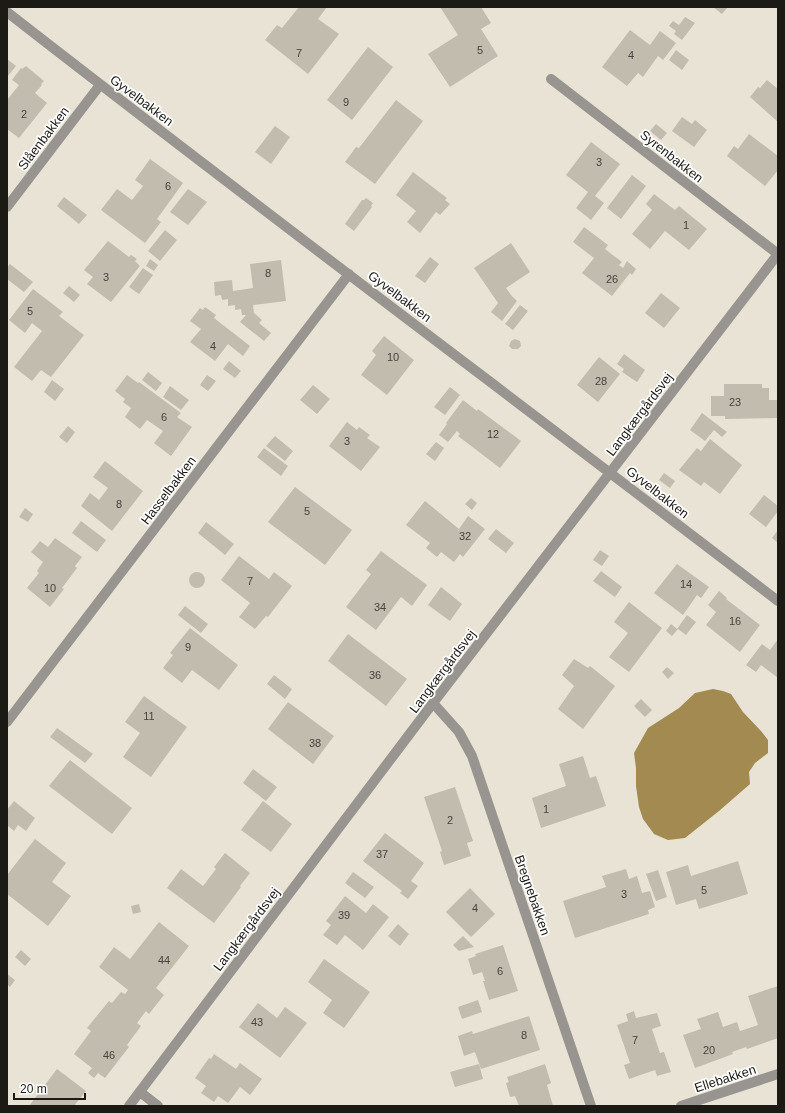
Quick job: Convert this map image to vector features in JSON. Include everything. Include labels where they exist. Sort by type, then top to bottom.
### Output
[{"type":"street","name":"Gyvelbakken","points":[[7,12],[100,85],[778,600]]},
{"type":"street","name":"Syrenbakken","points":[[551,79],[778,254]]},
{"type":"street","name":"Slåenbakken","points":[[7,207],[100,85]]},
{"type":"street","name":"Langkærgårdsvej","points":[[129,1106],[433,703],[778,254]]},
{"type":"street","name":"Hasselbakken","points":[[7,722],[349,274]]},
{"type":"street","name":"Bregnebakken","points":[[433,703],[459,732],[472,756],[591,1106]]},
{"type":"street","name":"Ellebakken","points":[[681,1106],[778,1074]]},
{"type":"street","points":[[140,1092],[158,1106]]},
{"type":"shaded area","points":[[713,689],[731,694],[743,712],[768,740],[768,753],[755,763],[749,772],[750,784],[719,811],[685,838],[668,840],[654,834],[643,819],[639,807],[636,786],[634,753],[648,728],[679,708],[695,693]]},
{"type":"building","points":[[299,7],[327,7],[318,19],[339,34],[308,74],[265,40],[277,25],[282,28]]},
{"type":"building","points":[[440,7],[481,7],[491,23],[481,29],[498,56],[450,87],[428,54],[458,35]]},
{"type":"building","points":[[713,7],[728,7],[722,14]]},
{"type":"building","points":[[685,17],[695,23],[682,40],[674,34],[676,31],[669,26],[673,21],[679,25]]},
{"type":"building","points":[[630,30],[650,45],[660,31],[676,43],[663,60],[658,56],[643,77],[638,73],[627,86],[602,67]]},
{"type":"building","points":[[368,47],[393,67],[352,120],[327,100]]},
{"type":"building","points":[[676,50],[689,60],[682,70],[669,60]]},
{"type":"building","points":[[7,59],[16,66],[7,77]]},
{"type":"building","points":[[26,66],[44,81],[35,93],[47,103],[19,138],[7,129],[7,100],[19,85],[12,80],[21,68],[22,69]]},
{"type":"building","points":[[767,80],[778,89],[778,122],[750,97],[758,87],[760,88]]},
{"type":"building","points":[[396,100],[423,121],[375,184],[345,162],[356,147],[359,148]]},
{"type":"building","points":[[682,117],[692,124],[695,120],[707,130],[694,147],[672,131]]},
{"type":"building","points":[[656,124],[667,133],[661,140],[650,131]]},
{"type":"building","points":[[275,126],[290,137],[271,164],[255,152]]},
{"type":"building","points":[[749,134],[778,156],[778,170],[765,186],[727,156],[734,146],[738,149]]},
{"type":"building","points":[[591,142],[620,164],[595,196],[604,203],[591,220],[576,208],[588,192],[566,175]]},
{"type":"building","points":[[150,159],[183,183],[157,219],[161,222],[145,243],[101,210],[117,189],[132,200],[143,186],[135,180]]},
{"type":"building","points":[[413,172],[447,198],[445,200],[450,204],[440,215],[436,212],[420,233],[407,222],[416,211],[396,195]]},
{"type":"building","points":[[632,175],[646,186],[621,219],[607,208]]},
{"type":"building","points":[[188,189],[207,202],[188,225],[170,212]]},
{"type":"building","points":[[654,194],[675,210],[679,206],[707,229],[689,250],[665,231],[650,249],[632,234],[652,210],[646,204]]},
{"type":"building","points":[[64,197],[87,215],[79,224],[57,206]]},
{"type":"building","points":[[366,198],[373,203],[371,206],[372,207],[354,231],[345,224],[362,200]]},
{"type":"building","points":[[584,227],[608,245],[605,249],[622,262],[619,265],[623,268],[627,261],[636,269],[632,275],[630,273],[612,296],[582,273],[594,258],[573,242]]},
{"type":"building","points":[[165,230],[177,240],[160,261],[148,251]]},
{"type":"building","points":[[108,241],[129,257],[131,255],[137,259],[135,261],[140,266],[111,302],[87,284],[93,277],[84,270]]},
{"type":"building","points":[[511,243],[530,272],[506,288],[517,301],[502,321],[491,312],[498,303],[474,268]]},
{"type":"building","points":[[430,257],[439,264],[425,283],[415,276]]},
{"type":"building","points":[[150,259],[158,265],[154,271],[146,266]]},
{"type":"building","points":[[281,260],[286,301],[253,305],[254,313],[262,320],[259,323],[271,333],[264,341],[240,322],[246,315],[242,315],[241,309],[235,310],[235,305],[228,306],[228,299],[222,300],[221,295],[215,296],[214,282],[232,280],[233,291],[253,288],[250,264]]},
{"type":"building","points":[[10,264],[33,282],[24,292],[7,279],[7,268]]},
{"type":"building","points":[[143,268],[153,275],[139,294],[129,287]]},
{"type":"building","points":[[69,286],[80,295],[74,302],[63,293]]},
{"type":"building","points":[[33,289],[63,312],[59,316],[84,335],[51,377],[41,370],[32,381],[14,367],[42,331],[32,323],[25,333],[9,320]]},
{"type":"building","points":[[661,293],[680,308],[664,328],[645,313]]},
{"type":"building","points":[[520,305],[528,311],[513,330],[505,324]]},
{"type":"building","points":[[205,307],[216,315],[214,318],[250,346],[243,356],[228,344],[215,361],[190,342],[201,329],[190,321],[200,308],[203,310]]},
{"type":"building","points":[[384,336],[414,360],[387,395],[361,375],[376,355],[372,351]]},
{"type":"building","points":[[515,339],[520,341],[521,346],[518,349],[512,349],[509,346],[511,341]]},
{"type":"building","points":[[624,354],[645,370],[637,382],[622,372],[624,369],[617,364]]},
{"type":"building","points":[[599,357],[620,374],[598,402],[577,385]]},
{"type":"building","points":[[229,361],[241,371],[235,378],[223,369]]},
{"type":"building","points":[[148,372],[162,383],[156,391],[142,380]]},
{"type":"building","points":[[127,375],[181,413],[177,417],[192,427],[171,456],[154,443],[163,431],[147,420],[140,429],[125,417],[131,408],[123,402],[125,399],[115,391]]},
{"type":"building","points":[[207,375],[216,381],[208,391],[200,385]]},
{"type":"building","points":[[52,380],[64,389],[55,401],[44,392]]},
{"type":"building","points":[[724,384],[762,384],[762,388],[769,388],[769,400],[778,400],[778,418],[725,419],[725,416],[711,416],[711,396],[724,396]]},
{"type":"building","points":[[313,385],[330,399],[317,414],[300,400]]},
{"type":"building","points":[[170,386],[189,400],[181,410],[163,397]]},
{"type":"building","points":[[450,387],[460,395],[445,415],[434,407]]},
{"type":"building","points":[[463,400],[477,411],[478,409],[521,441],[500,468],[458,436],[460,434],[457,431],[448,442],[439,435]]},
{"type":"building","points":[[702,413],[727,432],[722,437],[714,430],[705,441],[690,430]]},
{"type":"building","points":[[347,422],[357,430],[359,427],[370,435],[367,438],[380,447],[361,471],[329,446]]},
{"type":"building","points":[[68,426],[75,432],[67,443],[59,437]]},
{"type":"building","points":[[275,436],[293,451],[285,461],[266,446]]},
{"type":"building","points":[[710,439],[742,465],[720,494],[704,482],[701,486],[679,470],[697,448],[701,451]]},
{"type":"building","points":[[436,442],[444,448],[435,461],[426,454]]},
{"type":"building","points":[[264,448],[288,466],[281,476],[257,457]]},
{"type":"building","points":[[105,461],[143,491],[112,531],[81,506],[90,493],[99,500],[108,488],[93,477]]},
{"type":"building","points":[[664,473],[675,481],[670,488],[659,480]]},
{"type":"building","points":[[295,487],[352,530],[325,565],[268,522]]},
{"type":"building","points":[[764,495],[778,506],[778,511],[766,527],[749,514]]},
{"type":"building","points":[[471,498],[477,503],[472,510],[465,504]]},
{"type":"building","points":[[425,501],[459,529],[468,516],[485,529],[463,557],[460,554],[454,562],[441,552],[437,557],[426,548],[430,543],[406,525]]},
{"type":"building","points":[[25,508],[33,514],[28,522],[19,517]]},
{"type":"building","points":[[81,521],[106,540],[97,552],[72,533]]},
{"type":"building","points":[[206,522],[234,544],[225,555],[198,533]]},
{"type":"building","points":[[496,529],[514,543],[506,553],[488,539]]},
{"type":"building","points":[[778,530],[778,543],[772,538]]},
{"type":"building","points":[[55,538],[82,557],[75,566],[77,568],[62,588],[64,589],[50,607],[27,588],[39,573],[37,571],[43,562],[31,552],[40,541],[48,547]]},
{"type":"building","points":[[600,550],[609,556],[602,566],[593,560]]},
{"type":"building","points":[[381,551],[427,585],[412,606],[401,597],[376,630],[346,607],[371,574],[366,570]]},
{"type":"building","points":[[239,556],[269,579],[274,572],[292,586],[268,617],[266,616],[255,629],[239,617],[250,603],[221,580]]},
{"type":"building","points":[[677,564],[709,587],[701,598],[697,595],[683,615],[654,593]]},
{"type":"building","points":[[601,571],[622,587],[615,597],[593,581]]},
{"type":"building","points":[[194,572],[200,572],[205,577],[203,586],[200,588],[194,588],[189,583],[189,577]]},
{"type":"building","points":[[441,587],[462,604],[450,621],[428,605]]},
{"type":"building","points":[[719,591],[727,598],[726,599],[760,625],[740,652],[706,625],[716,612],[708,605]]},
{"type":"building","points":[[629,602],[662,628],[629,672],[609,657],[628,633],[614,622]]},
{"type":"building","points":[[185,606],[208,624],[201,633],[178,615]]},
{"type":"building","points":[[687,615],[696,622],[686,635],[678,629],[672,636],[666,631],[671,624],[677,629]]},
{"type":"building","points":[[190,628],[238,665],[219,690],[192,670],[182,683],[163,668],[173,655],[170,653]]},
{"type":"building","points":[[348,634],[407,679],[386,706],[328,661]]},
{"type":"building","points":[[778,639],[778,678],[761,665],[756,672],[746,665],[762,644],[770,650]]},
{"type":"building","points":[[574,659],[588,668],[590,666],[615,686],[583,729],[558,709],[574,686],[562,675]]},
{"type":"building","points":[[667,667],[674,673],[668,679],[662,672]]},
{"type":"building","points":[[274,675],[292,689],[285,699],[267,684]]},
{"type":"building","points":[[144,696],[187,727],[151,777],[123,757],[140,733],[125,722]]},
{"type":"building","points":[[641,699],[652,710],[645,717],[634,706]]},
{"type":"building","points":[[288,702],[334,736],[313,764],[268,729]]},
{"type":"building","points":[[57,728],[93,754],[85,763],[50,737]]},
{"type":"building","points":[[583,756],[590,778],[596,776],[606,806],[541,828],[532,798],[566,786],[559,764]]},
{"type":"building","points":[[70,760],[132,808],[112,834],[49,786]]},
{"type":"building","points":[[253,769],[277,787],[266,801],[243,783]]},
{"type":"building","points":[[455,787],[473,841],[467,843],[471,856],[444,865],[440,852],[442,851],[424,797]]},
{"type":"building","points":[[14,801],[35,818],[26,831],[18,825],[14,831],[7,825],[7,810]]},
{"type":"building","points":[[263,801],[292,824],[271,852],[241,830]]},
{"type":"building","points":[[385,833],[424,863],[411,881],[418,886],[408,899],[400,893],[402,891],[363,861]]},
{"type":"building","points":[[35,839],[66,863],[52,882],[71,896],[48,926],[7,894],[7,875]]},
{"type":"building","points":[[225,853],[250,873],[214,923],[167,888],[181,869],[203,886],[216,869],[214,867]]},
{"type":"building","points":[[738,861],[748,894],[699,909],[696,899],[676,905],[666,872],[688,865],[691,876]]},
{"type":"building","points":[[626,869],[629,879],[637,876],[642,893],[650,891],[655,907],[648,910],[649,914],[575,938],[563,901],[606,887],[602,876]]},
{"type":"building","points":[[658,870],[667,897],[656,901],[646,874]]},
{"type":"building","points":[[353,872],[374,887],[365,898],[345,883]]},
{"type":"building","points":[[470,888],[495,914],[471,937],[446,912]]},
{"type":"building","points":[[345,896],[366,913],[373,904],[389,917],[363,950],[345,935],[337,945],[323,935],[331,925],[326,921]]},
{"type":"building","points":[[139,904],[141,912],[133,914],[131,906]]},
{"type":"building","points":[[159,922],[189,946],[156,988],[164,995],[149,1014],[146,1011],[137,1023],[141,1026],[127,1045],[129,1047],[105,1078],[98,1073],[94,1078],[88,1073],[92,1068],[74,1054],[91,1031],[87,1028],[109,1001],[112,1003],[121,992],[125,994],[128,990],[99,967],[114,947],[130,959]]},
{"type":"building","points":[[398,924],[409,934],[400,946],[388,936]]},
{"type":"building","points":[[463,936],[474,947],[459,951],[453,945]]},
{"type":"building","points":[[503,945],[518,991],[489,1000],[483,981],[485,981],[482,972],[473,975],[468,959],[476,956],[475,954]]},
{"type":"building","points":[[21,950],[31,959],[25,966],[15,957]]},
{"type":"building","points":[[324,959],[370,992],[344,1028],[323,1013],[332,1000],[308,982]]},
{"type":"building","points":[[7,974],[15,980],[10,987],[7,984]]},
{"type":"building","points":[[778,986],[778,1038],[747,1049],[746,1047],[732,1052],[733,1054],[695,1068],[683,1035],[701,1029],[697,1019],[718,1012],[723,1027],[737,1022],[740,1031],[758,1025],[748,996]]},
{"type":"building","points":[[478,1000],[482,1012],[462,1019],[458,1007]]},
{"type":"building","points":[[258,1003],[277,1018],[285,1007],[307,1023],[280,1058],[239,1027]]},
{"type":"building","points":[[634,1011],[636,1018],[657,1013],[661,1026],[652,1029],[660,1053],[664,1052],[671,1072],[657,1076],[655,1070],[629,1079],[624,1065],[630,1063],[617,1025],[628,1021],[626,1014]]},
{"type":"building","points":[[529,1016],[540,1050],[481,1069],[475,1052],[464,1056],[458,1036],[472,1031],[473,1034]]},
{"type":"building","points":[[214,1054],[236,1069],[240,1063],[262,1079],[250,1095],[240,1087],[228,1103],[218,1096],[214,1102],[201,1093],[206,1086],[195,1078],[209,1058],[211,1059]]},
{"type":"building","points":[[479,1064],[483,1079],[455,1087],[450,1072]]},
{"type":"building","points":[[545,1064],[551,1083],[547,1085],[553,1106],[519,1106],[515,1096],[510,1097],[506,1083],[509,1082],[507,1077]]},
{"type":"building","points":[[57,1069],[86,1091],[74,1106],[29,1106]]}]
